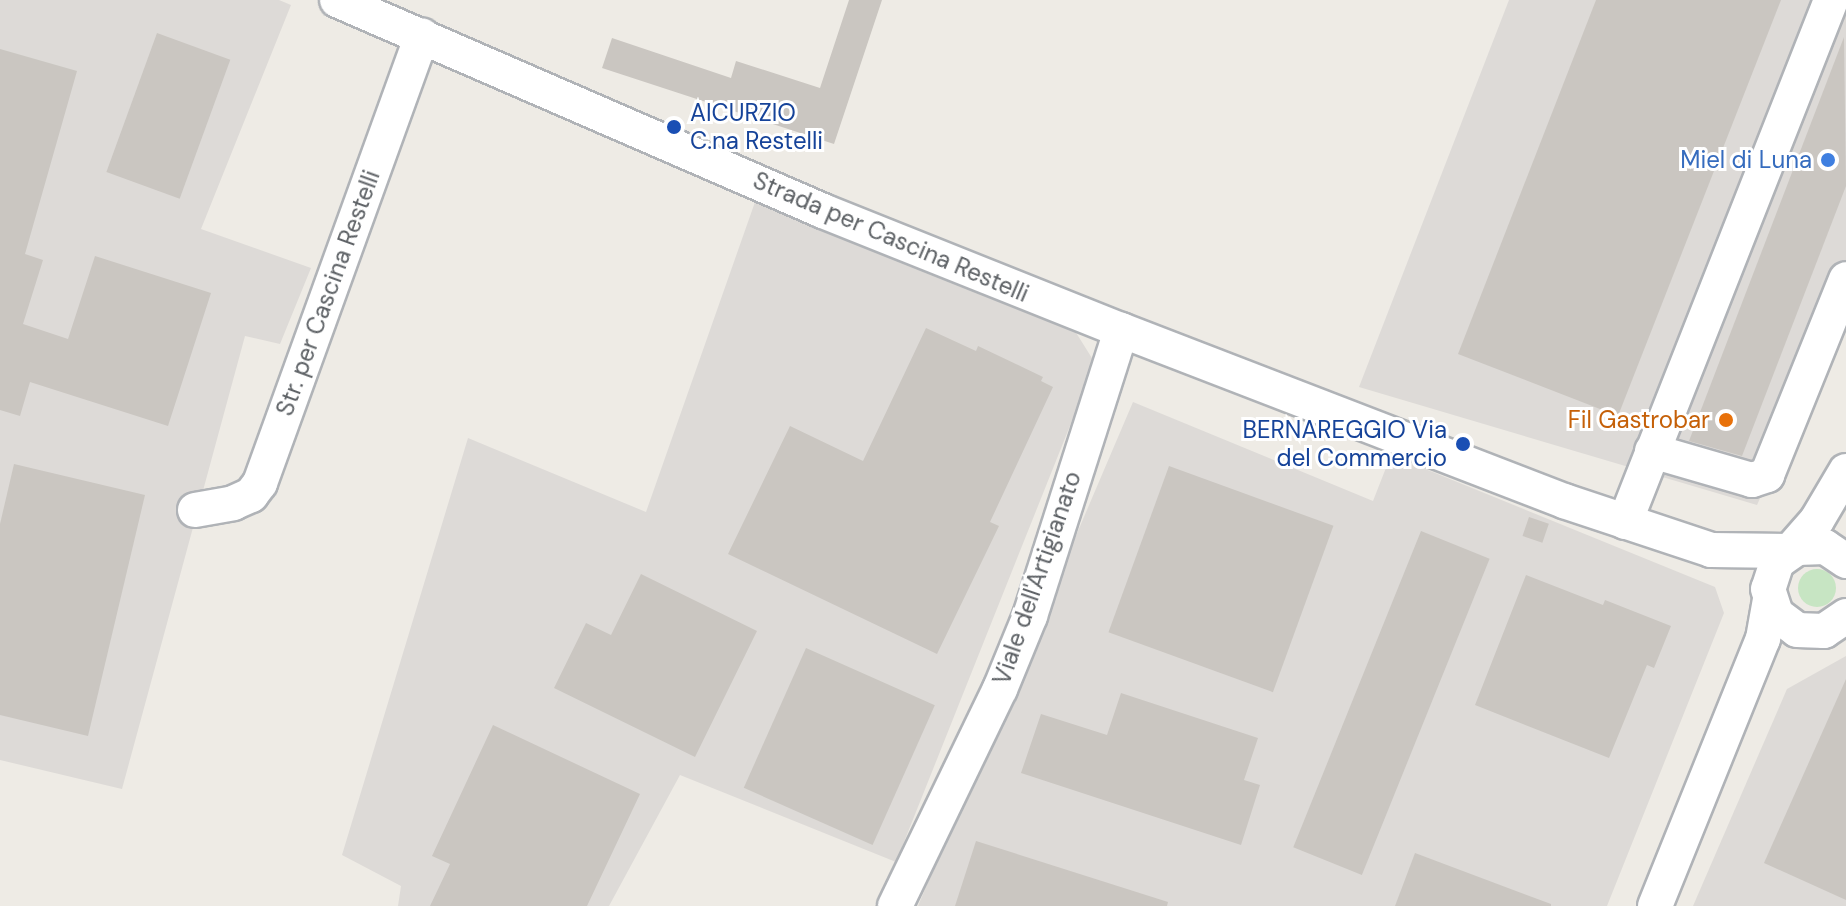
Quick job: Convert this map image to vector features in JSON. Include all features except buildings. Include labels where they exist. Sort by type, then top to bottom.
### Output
[{"type":"street","name":"Strada per Cascina Restelli","points":[[337,0],[823,211],[1407,441],[1625,522],[1711,550]]},
{"type":"street","points":[[1625,522],[1831,0]]},
{"type":"street","name":"Str. per Cascina Restelli","points":[[195,510],[233,503],[251,495],[260,483],[422,35]]},
{"type":"street","points":[[1652,451],[1752,480],[1767,475],[1846,279]]},
{"type":"street","name":"Viale dell'Artigianato","points":[[895,906],[1000,689],[1030,616],[1121,330]]},
{"type":"street","points":[[1844,475],[1846,543]]},
{"type":"street","points":[[1655,906],[1763,639],[1771,573],[1817,520],[1844,475]]},
{"type":"street","points":[[1711,550],[1790,551],[1805,546],[1821,546],[1846,561]]},
{"type":"street","points":[[1711,550],[1758,583],[1776,614],[1790,627],[1836,625]]},
{"type":"street","points":[[1741,698],[1783,657],[1836,625]]},
{"type":"shaded area","points":[[0,0],[279,0],[291,5],[201,229],[311,268],[280,344],[245,336],[122,789],[0,760]]},
{"type":"shaded area","points":[[1509,0],[1846,0],[1846,308],[1757,505],[1359,387]]},
{"type":"shaded area","points":[[755,202],[1075,331],[1095,363],[896,862],[680,775],[609,906],[398,906],[401,886],[342,855],[468,438],[646,512]]},
{"type":"shaded area","points":[[1133,402],[1373,501],[1391,455],[1715,587],[1724,613],[1607,906],[918,906]]},
{"type":"shaded area","points":[[1846,656],[1846,906],[1693,906],[1787,689]]},
{"type":"green space","points":[[1817,569],[1831,574],[1836,588],[1831,602],[1817,607],[1803,602],[1798,588],[1803,574]]},
{"type":"place","name":"AICURZIO C.na Restelli","points":[[674,127]]},
{"type":"place","name":"Miel di Luna","points":[[1828,160]]},
{"type":"place","name":"Fil Gastrobar","points":[[1726,420]]},
{"type":"place","name":"BERNAREGGIO Via del Commercio","points":[[1463,444]]}]
